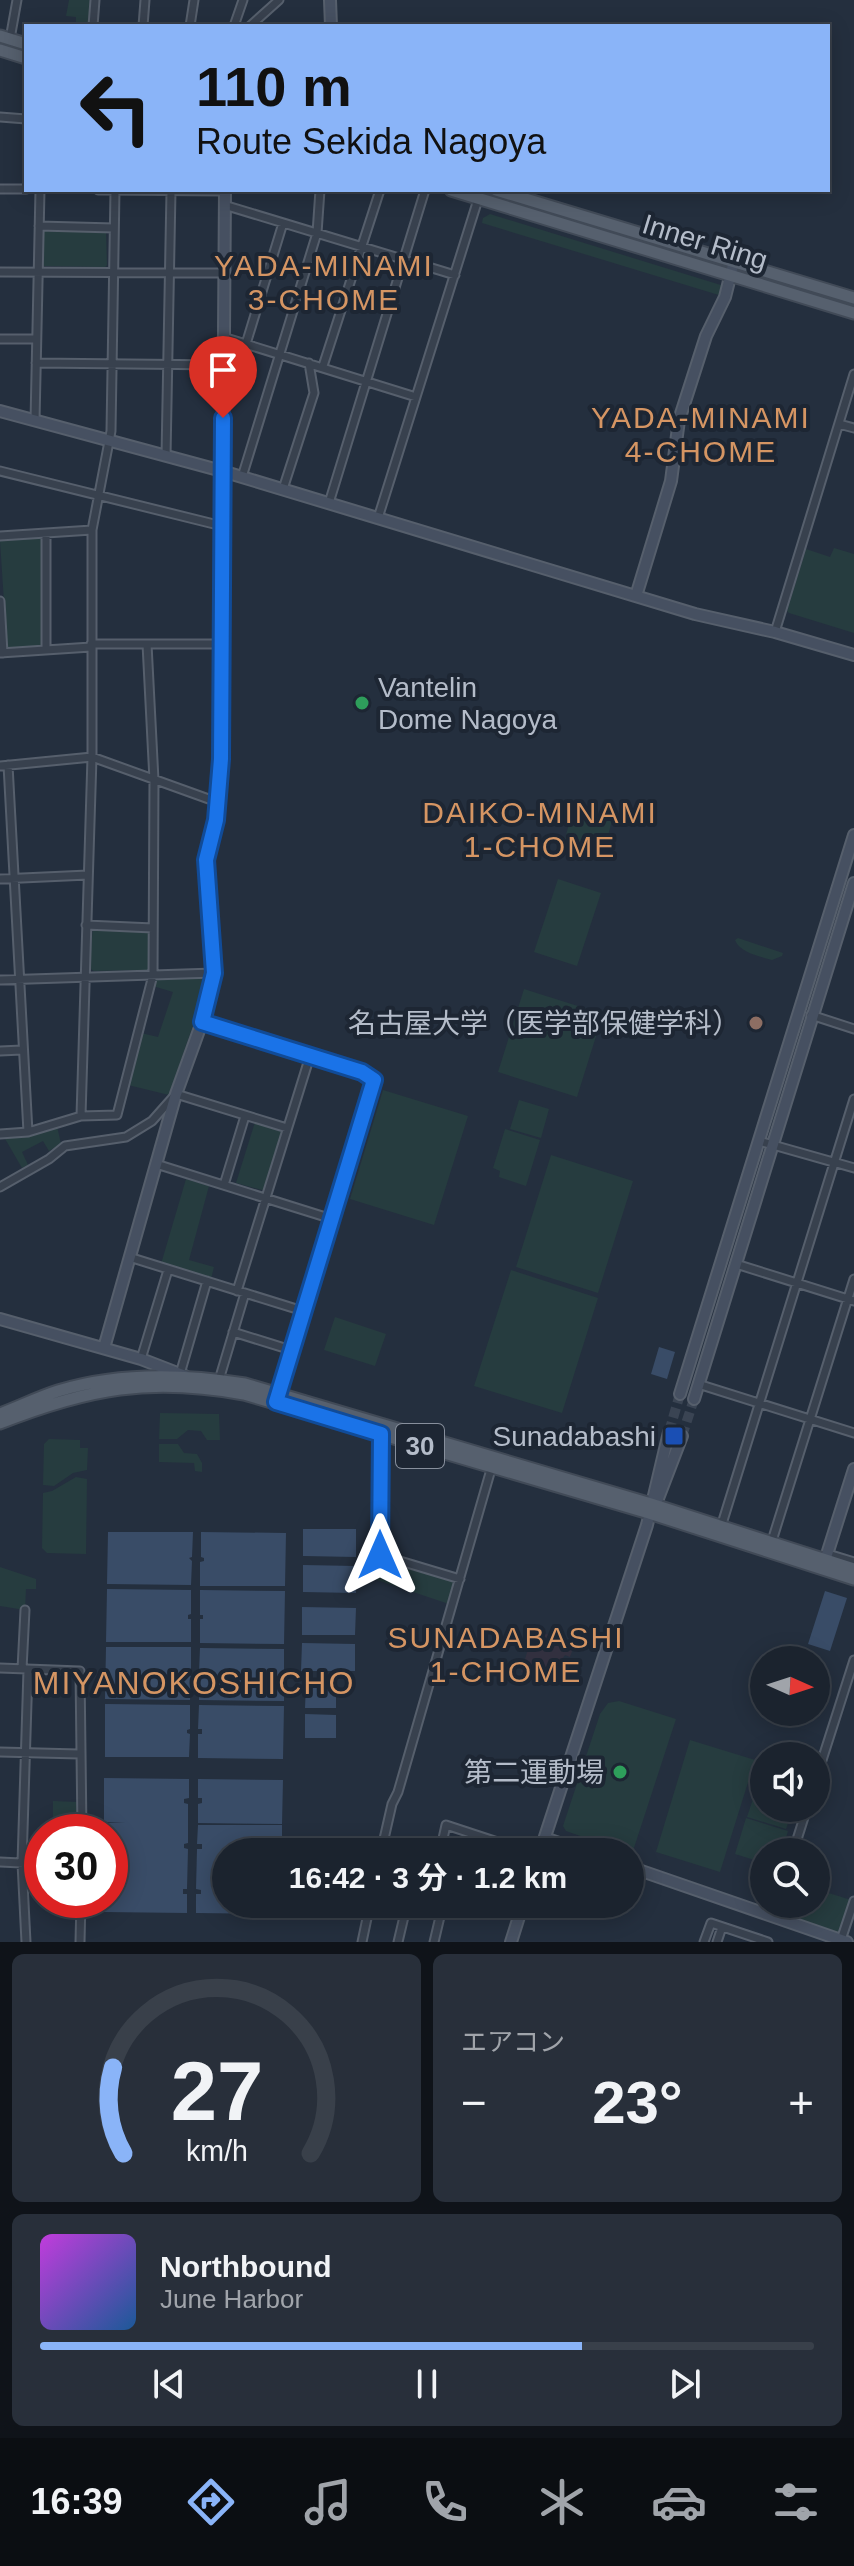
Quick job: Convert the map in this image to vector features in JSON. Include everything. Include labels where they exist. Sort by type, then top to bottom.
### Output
[{"type":"main road","points":[[0,50],[24,57]]},
{"type":"main road","name":"Inner Ring","points":[[503,192],[854,298]]},
{"type":"main road","name":"Inner Ring","points":[[480,194],[854,313]]},
{"type":"main road","name":"30","points":[[0,1414],[58,1391],[98,1382],[160,1375],[219,1380],[770,1548],[854,1569]]},
{"type":"main road","name":"30","points":[[0,1423],[37,1408],[95,1392],[185,1379],[208,1387],[277,1398],[381,1434],[493,1462]]},
{"type":"main road","name":"30","points":[[651,1512],[721,1527],[770,1548]]},
{"type":"main road","name":"30","points":[[825,1561],[854,1579]]},
{"type":"street","points":[[5,38],[17,0]]},
{"type":"street","points":[[93,24],[95,0]]},
{"type":"street","points":[[143,24],[145,0]]},
{"type":"street","points":[[190,24],[194,0]]},
{"type":"street","points":[[235,24],[243,0]]},
{"type":"street","points":[[252,24],[279,0]]},
{"type":"street","points":[[330,0],[331,24]]},
{"type":"street","points":[[0,117],[24,119]]},
{"type":"street","points":[[0,189],[24,189]]},
{"type":"street","points":[[35,421],[40,192]]},
{"type":"street","points":[[81,1116],[92,757],[92,530],[110,440],[115,192]]},
{"type":"street","points":[[166,456],[171,192]]},
{"type":"street","points":[[104,1348],[176,1094],[202,1022],[214,973],[206,860],[221,759],[225,192]]},
{"type":"street","points":[[242,477],[317,233],[320,192]]},
{"type":"street","points":[[323,366],[379,192]]},
{"type":"street","points":[[329,503],[424,192]]},
{"type":"street","points":[[378,518],[480,194]]},
{"type":"street","points":[[224,205],[455,275]]},
{"type":"street","points":[[246,344],[283,223]]},
{"type":"street","points":[[39,226],[114,228]]},
{"type":"street","points":[[636,596],[671,481],[679,420],[706,336],[725,297],[734,261]]},
{"type":"street","points":[[0,272],[224,273]]},
{"type":"street","points":[[223,337],[416,397]]},
{"type":"street","points":[[0,339],[36,339]]},
{"type":"street","points":[[36,363],[223,365]]},
{"type":"street","points":[[283,489],[314,393],[309,363]]},
{"type":"street","points":[[775,632],[854,374]]},
{"type":"street","points":[[0,411],[222,471],[695,614],[775,632],[854,655]]},
{"type":"street","points":[[839,424],[854,428]]},
{"type":"street","points":[[0,471],[222,526]]},
{"type":"street","points":[[0,536],[92,530]]},
{"type":"street","points":[[46,533],[46,650]]},
{"type":"street","points":[[0,601],[2,653],[91,645],[223,644]]},
{"type":"street","points":[[0,1134],[28,1132],[81,1116],[117,1115],[153,975],[154,780],[147,644]]},
{"type":"street","points":[[28,1132],[4,766],[92,757],[217,802]]},
{"type":"street","points":[[680,1394],[854,835]]},
{"type":"street","points":[[0,879],[88,875]]},
{"type":"street","points":[[694,1399],[853,887],[839,884]]},
{"type":"street","points":[[86,925],[153,928]]},
{"type":"street","points":[[0,980],[214,973]]},
{"type":"street","points":[[811,1015],[854,1029]]},
{"type":"street","points":[[202,1022],[362,1072],[374,1080],[277,1398]]},
{"type":"street","points":[[0,1051],[22,1050]]},
{"type":"street","points":[[219,1380],[266,1198],[310,1056]]},
{"type":"street","points":[[176,1094],[287,1128]]},
{"type":"street","points":[[0,1187],[49,1159],[65,1146],[126,1137],[152,1121],[176,1094]]},
{"type":"street","points":[[721,1527],[854,1099]]},
{"type":"street","points":[[224,1185],[245,1116]]},
{"type":"street","points":[[759,1141],[854,1168]]},
{"type":"street","points":[[156,1164],[332,1219]]},
{"type":"street","points":[[129,1257],[303,1311]]},
{"type":"street","points":[[736,1264],[851,1300]]},
{"type":"street","points":[[141,1359],[168,1270]]},
{"type":"street","points":[[770,1548],[851,1300],[854,1279]]},
{"type":"street","points":[[0,1319],[141,1359],[185,1379],[207,1281]]},
{"type":"street","points":[[233,1332],[291,1350]]},
{"type":"street","points":[[698,1384],[854,1433]]},
{"type":"street","points":[[651,1512],[669,1432]]},
{"type":"street","points":[[381,1434],[380,1555],[460,1579]]},
{"type":"street","points":[[545,1838],[651,1512],[682,1436]]},
{"type":"street","points":[[384,1838],[493,1462]]},
{"type":"street","points":[[854,1469],[825,1561],[854,1562]]},
{"type":"street","points":[[25,1610],[22,1863],[26,1942]]},
{"type":"street","points":[[828,1742],[854,1660]]},
{"type":"street","points":[[0,1668],[80,1671],[82,1814]]},
{"type":"street","points":[[0,1752],[79,1754]]},
{"type":"street","points":[[443,1838],[446,1825],[485,1838]]},
{"type":"street","points":[[0,1862],[22,1863]]},
{"type":"street","points":[[644,1872],[750,1908]]},
{"type":"street","points":[[778,1918],[844,1941],[854,1901]]},
{"type":"street","points":[[80,1942],[81,1918]]},
{"type":"street","points":[[362,1942],[367,1918]]},
{"type":"street","points":[[398,1942],[404,1918]]},
{"type":"street","points":[[434,1942],[440,1918]]},
{"type":"street","points":[[511,1942],[519,1918]]},
{"type":"street","points":[[704,1942],[711,1923],[768,1942]]},
{"type":"street","points":[[717,1942],[722,1927]]},
{"type":"shaded area","points":[[534,1630],[575,1643],[570,1657],[565,1655],[560,1662],[559,1672],[565,1674],[562,1685],[521,1672]]},
{"type":"green space","points":[[69,0],[92,0],[90,24],[76,24],[76,17],[66,16]]},
{"type":"green space","points":[[490,214],[724,286],[722,296],[482,223],[483,218]]},
{"type":"green space","points":[[41,231],[106,231],[107,265],[40,265]]},
{"type":"green space","points":[[41,537],[43,643],[40,647],[9,649],[0,541]]},
{"type":"green space","points":[[834,548],[854,554],[854,633],[787,611],[806,549],[830,557]]},
{"type":"green space","points":[[573,809],[612,821],[602,857],[563,846]]},
{"type":"green space","points":[[558,879],[601,893],[577,966],[534,952]]},
{"type":"green space","points":[[93,928],[148,931],[151,934],[151,966],[148,970],[94,971],[89,968]]},
{"type":"green space","points":[[738,938],[783,953],[782,956],[772,960],[750,953],[737,944],[735,940]]},
{"type":"green space","points":[[205,976],[208,982],[169,1095],[128,1085],[141,1033],[158,1037],[173,992],[153,986],[157,978]]},
{"type":"green space","points":[[524,989],[603,1014],[577,1097],[498,1072]]},
{"type":"green space","points":[[383,1090],[468,1116],[434,1225],[350,1199]]},
{"type":"green space","points":[[519,1100],[549,1109],[541,1138],[510,1129]]},
{"type":"green space","points":[[255,1122],[282,1132],[264,1190],[236,1183]]},
{"type":"green space","points":[[57,1126],[61,1144],[49,1151],[43,1141],[22,1152],[28,1165],[22,1168],[4,1137],[29,1135]]},
{"type":"green space","points":[[505,1129],[540,1140],[526,1186],[499,1177],[500,1171],[493,1168]]},
{"type":"green space","points":[[551,1155],[633,1181],[598,1293],[516,1267]]},
{"type":"green space","points":[[186,1179],[209,1186],[189,1260],[214,1267],[211,1279],[161,1264]]},
{"type":"green space","points":[[511,1270],[598,1298],[562,1413],[474,1386]]},
{"type":"green space","points":[[335,1317],[386,1334],[375,1366],[324,1350]]},
{"type":"green space","points":[[160,1413],[219,1414],[220,1440],[207,1440],[201,1431],[188,1430],[177,1439],[159,1439]]},
{"type":"green space","points":[[49,1439],[80,1440],[80,1448],[88,1448],[87,1470],[73,1473],[54,1486],[43,1485],[44,1444]]},
{"type":"green space","points":[[159,1444],[178,1444],[184,1453],[197,1454],[202,1463],[202,1472],[195,1471],[194,1463],[159,1462]]},
{"type":"green space","points":[[76,1477],[87,1479],[86,1554],[47,1553],[42,1548],[43,1493]]},
{"type":"green space","points":[[377,1557],[453,1580],[449,1604],[377,1580]]},
{"type":"green space","points":[[0,1567],[36,1579],[36,1589],[26,1589],[25,1610],[0,1606]]},
{"type":"green space","name":"第二運動場","points":[[619,1701],[676,1719],[637,1838],[586,1838],[566,1831],[563,1826],[600,1714],[608,1703]]},
{"type":"green space","points":[[690,1740],[750,1758],[750,1776],[720,1872],[656,1852]]},
{"type":"green space","points":[[53,1801],[78,1802],[78,1814],[53,1814]]},
{"type":"green space","points":[[746,1818],[750,1822],[788,1831],[786,1838],[750,1838],[750,1859],[735,1854]]},
{"type":"green space","points":[[763,1822],[788,1822],[786,1829]]},
{"type":"green space","points":[[830,1893],[851,1900],[840,1933],[796,1918],[830,1918]]},
{"type":"water","points":[[659,1347],[675,1352],[667,1379],[651,1374]]},
{"type":"water","points":[[303,1529],[356,1529],[356,1557],[303,1556]]},
{"type":"water","points":[[108,1532],[193,1532],[192,1557],[189,1558],[192,1561],[191,1585],[107,1584]]},
{"type":"water","points":[[201,1532],[286,1533],[285,1586],[200,1586],[200,1562],[204,1561],[201,1557]]},
{"type":"water","points":[[303,1565],[356,1566],[356,1593],[303,1592]]},
{"type":"water","points":[[107,1589],[191,1590],[191,1614],[188,1619],[191,1619],[191,1642],[106,1642]]},
{"type":"water","points":[[200,1590],[285,1591],[284,1644],[200,1643],[200,1619],[203,1615],[200,1615]]},
{"type":"water","points":[[825,1591],[847,1598],[830,1651],[830,1646],[808,1644]]},
{"type":"water","points":[[302,1607],[356,1608],[355,1635],[302,1635]]},
{"type":"water","points":[[302,1643],[355,1644],[355,1671],[301,1671]]},
{"type":"water","points":[[106,1647],[191,1647],[191,1672],[188,1675],[191,1676],[190,1700],[105,1699]]},
{"type":"water","points":[[200,1648],[284,1649],[284,1701],[199,1700],[199,1676],[203,1676],[199,1672]]},
{"type":"water","points":[[306,1685],[336,1685],[336,1708],[305,1708]]},
{"type":"water","points":[[105,1704],[190,1705],[190,1729],[187,1730],[190,1734],[189,1757],[105,1757]]},
{"type":"water","points":[[199,1705],[284,1706],[283,1759],[198,1758],[198,1734],[202,1734],[202,1729],[198,1729]]},
{"type":"water","points":[[305,1714],[336,1715],[336,1738],[305,1738]]},
{"type":"water","points":[[104,1778],[189,1779],[189,1798],[184,1799],[184,1803],[188,1804],[188,1843],[184,1844],[184,1848],[188,1849],[187,1889],[183,1889],[183,1894],[187,1894],[187,1913],[128,1912],[128,1814],[104,1814]]},
{"type":"water","points":[[198,1779],[283,1780],[282,1824],[198,1823],[198,1804],[202,1803],[202,1798],[198,1798]]},
{"type":"water","points":[[198,1825],[282,1825],[282,1838],[212,1838],[212,1913],[196,1913],[196,1894],[201,1894],[201,1890],[196,1889],[197,1849],[202,1849],[202,1844],[197,1844]]},
{"type":"tunnel","points":[[669,1432],[680,1394]]},
{"type":"tunnel","points":[[682,1436],[694,1399]]},
{"type":"place","name":"Vantelin Dome Nagoya","points":[[362,703]]},
{"type":"place","name":"名古屋大学（医学部保健学科）","points":[[756,1023]]},
{"type":"place","name":"Sunadabashi","points":[[674,1436]]},
{"type":"place","name":"第二運動場","points":[[620,1772]]},
{"type":"district","name":"YADA-MINAMI 3-CHOME","points":[[324,282]]},
{"type":"district","name":"YADA-MINAMI 4-CHOME","points":[[701,434]]},
{"type":"district","name":"DAIKO-MINAMI 1-CHOME","points":[[540,829]]},
{"type":"district","name":"SUNADABASHI 1-CHOME","points":[[506,1654]]},
{"type":"district","name":"MIYANOKOSHICHO","points":[[194,1683]]},
{"type":"route","points":[[223,418],[221,759],[216,820],[206,860],[214,973],[202,1022],[362,1072],[374,1080],[276,1402],[381,1434],[380,1555]]}]
